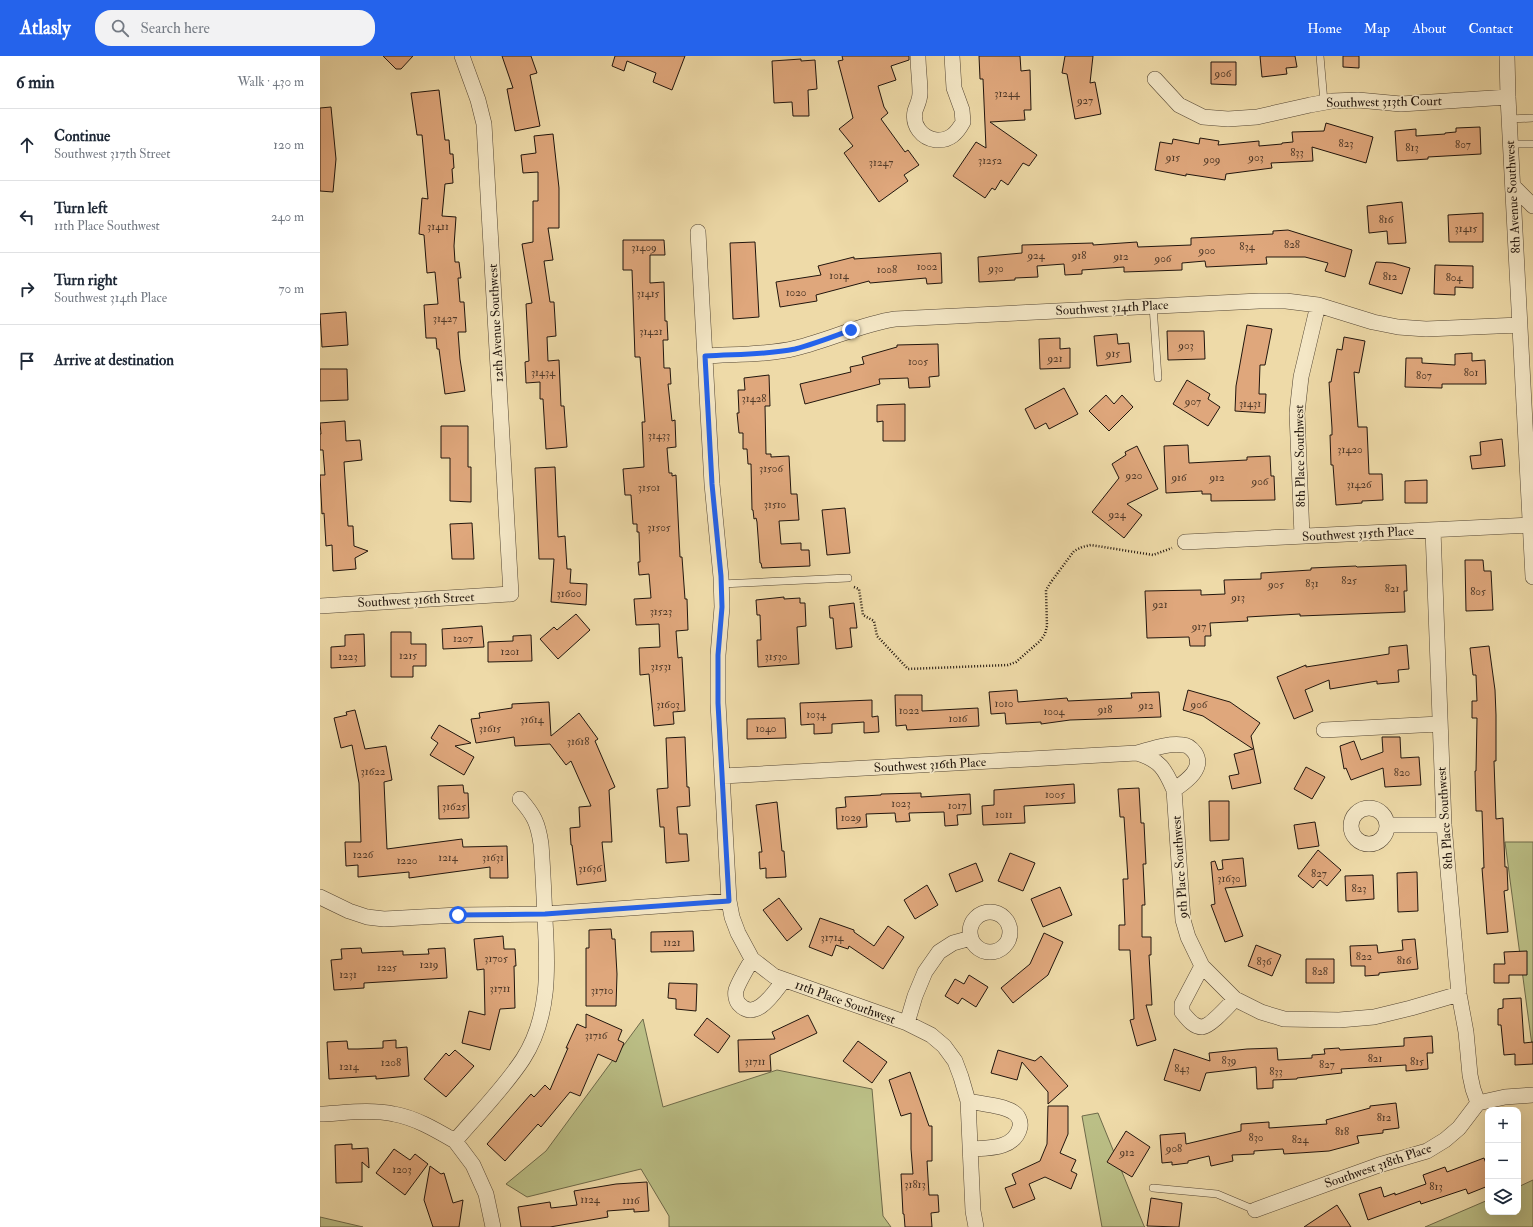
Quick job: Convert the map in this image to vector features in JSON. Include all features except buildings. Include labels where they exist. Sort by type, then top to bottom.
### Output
[{"type":"street","name":"12th Avenue Southwest","points":[[462,56],[478,100],[484,124],[511,594]]},
{"type":"street","points":[[918,56],[920,92],[915,112],[916,124],[922,134],[927,138],[940,140],[950,138],[954,135],[963,122],[962,110],[954,88],[952,56]]},
{"type":"street","name":"8th Avenue Southwest","points":[[1507,56],[1510,144],[1533,577]]},
{"type":"street","name":"Southwest 313th Court","points":[[1154,79],[1179,105],[1203,116],[1228,119],[1257,117],[1324,102],[1358,100],[1401,104],[1508,97]]},
{"type":"street","points":[[1513,186],[1533,206]]},
{"type":"street","name":"11th Place Southwest","points":[[698,232],[712,484],[721,584],[722,607],[718,655],[718,703],[729,901],[732,917],[738,933],[752,959],[774,976],[907,1023],[931,1035],[944,1046],[957,1066],[968,1101],[973,1211],[976,1227]]},
{"type":"street","name":"Southwest 314th Place","points":[[705,356],[794,349],[822,341],[868,324],[895,319],[1266,301],[1286,301],[1318,305],[1372,322],[1398,327],[1432,329],[1520,325]]},
{"type":"street","name":"8th Place Southwest","points":[[1302,536],[1297,414],[1301,377],[1318,305]]},
{"type":"street","name":"Southwest 315th Place","points":[[1185,542],[1530,525]]},
{"type":"street","name":"8th Place Southwest","points":[[1433,530],[1439,724],[1444,825],[1459,994],[1466,1032],[1472,1089],[1478,1103]]},
{"type":"street","name":"Southwest 316th Street","points":[[320,606],[511,594]]},
{"type":"street","points":[[1324,730],[1439,724]]},
{"type":"street","points":[[1137,753],[1165,745],[1186,745],[1192,748],[1198,760],[1196,769],[1191,777],[1174,790]]},
{"type":"street","name":"Southwest 316th Place","points":[[723,776],[1137,753]]},
{"type":"street","name":"9th Place Southwest","points":[[1137,753],[1151,758],[1160,765],[1168,776],[1174,790],[1183,920],[1188,937],[1202,966],[1235,999],[1260,1012],[1284,1019],[1338,1020],[1374,1017],[1459,994]]},
{"type":"street","points":[[456,1141],[524,1058],[539,1024],[545,1004],[547,956],[541,844],[539,828],[534,816],[520,799]]},
{"type":"street","points":[[1387,825],[1444,825]]},
{"type":"street","points":[[320,897],[349,911],[367,917],[384,919],[458,915],[545,914],[729,901]]},
{"type":"street","points":[[907,1023],[915,996],[925,972],[939,952],[953,943],[971,938]]},
{"type":"street","name":"11th Place Southwest","points":[[752,959],[736,991],[736,1000],[744,1008],[757,1008],[765,1004],[784,980]]},
{"type":"street","points":[[1202,966],[1182,1004],[1182,1012],[1191,1023],[1201,1027],[1209,1024],[1235,999]]},
{"type":"street","points":[[1478,1103],[1490,1099],[1533,1095]]},
{"type":"street","points":[[968,1101],[1007,1109],[1014,1112],[1019,1118],[1020,1126],[1014,1140],[998,1147],[971,1149]]},
{"type":"street","name":"Southwest 318th Place","points":[[1255,1210],[1379,1165],[1427,1151],[1459,1128],[1478,1103]]},
{"type":"street","points":[[320,1114],[374,1112],[393,1114],[417,1121],[456,1141],[473,1165],[486,1194],[493,1227]]},
{"type":"lane","points":[[1320,56],[1324,102]]},
{"type":"lane","points":[[1509,119],[1533,118]]},
{"type":"lane","points":[[1510,144],[1533,144]]},
{"type":"lane","points":[[1154,306],[1158,378]]},
{"type":"lane","points":[[721,584],[848,578]]},
{"type":"lane","points":[[1154,1188],[1217,1194],[1255,1210]]},
{"type":"path","points":[[850,586],[859,589],[864,615],[874,621],[877,636],[908,669],[1008,665],[1016,662],[1040,641],[1045,634],[1047,626],[1046,590],[1074,551],[1091,545],[1153,556],[1185,542]]},
{"type":"green space","points":[[1505,842],[1533,842],[1533,1053]]},
{"type":"green space","points":[[643,1019],[663,1107],[777,1070],[872,1089],[883,1216],[891,1227],[669,1227],[669,1216],[641,1169],[527,1197],[506,1184],[546,1151]]},
{"type":"green space","points":[[1098,1113],[1145,1227],[1102,1227],[1082,1116]]},
{"type":"green space","points":[[1533,1180],[1533,1227],[1425,1227],[1485,1201],[1485,1215],[1521,1215],[1521,1186]]},
{"type":"green space","points":[[320,1217],[363,1227],[320,1227]]},
{"type":"route","points":[[458,915],[545,914],[729,901],[718,703],[718,655],[722,607],[721,576],[712,484],[705,356],[794,349],[822,341],[851,330]]}]
